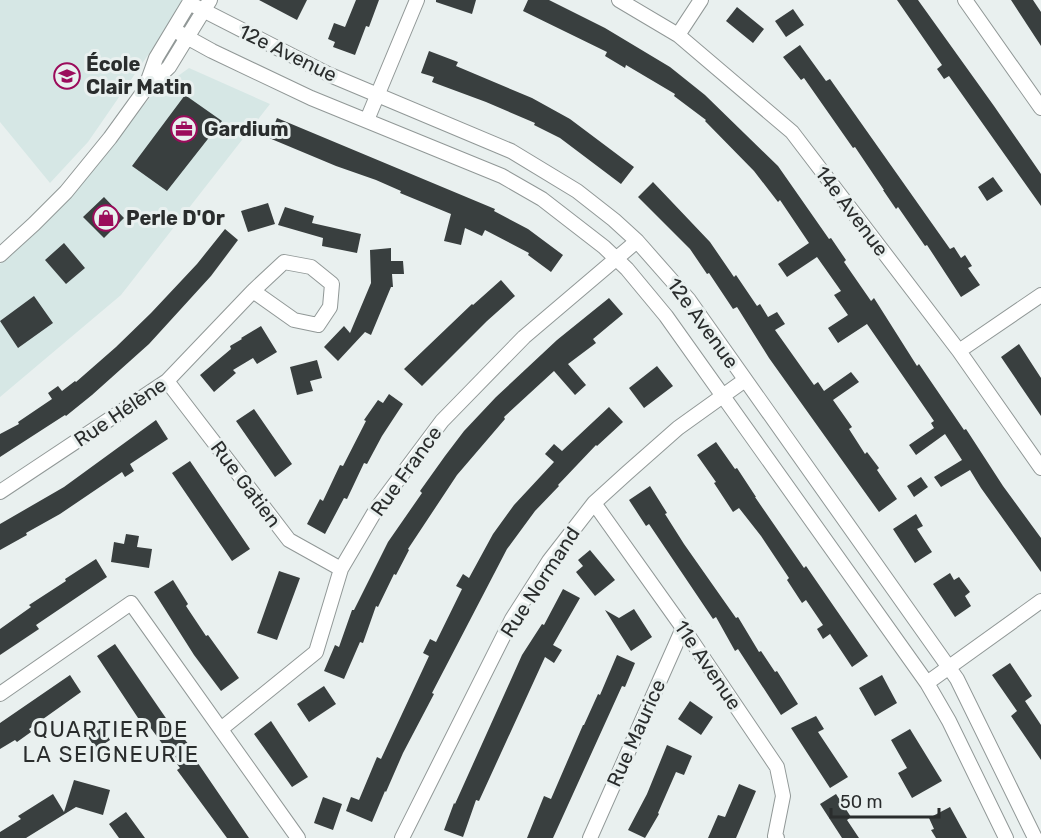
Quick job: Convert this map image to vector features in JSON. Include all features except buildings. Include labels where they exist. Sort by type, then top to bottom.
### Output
[{"type":"street","points":[[367,120],[417,0]]},
{"type":"street","name":"14e Avenue","points":[[619,0],[678,35],[792,132],[958,351],[1041,468]]},
{"type":"street","points":[[678,35],[701,0]]},
{"type":"street","points":[[965,0],[1041,108]]},
{"type":"street","points":[[144,91],[156,58],[190,2]]},
{"type":"street","name":"12e Avenue","points":[[190,2],[206,6],[304,63],[377,96],[501,146],[532,162],[589,200],[637,241],[689,300],[963,688],[1035,838]]},
{"type":"street","points":[[0,255],[66,192],[96,156],[144,91],[169,67],[206,6]]},
{"type":"street","name":"12e Avenue","points":[[174,30],[296,91],[487,169],[529,191],[568,218],[617,259],[666,316],[927,683],[949,721],[1006,838]]},
{"type":"street","name":"Rue France","points":[[221,729],[316,652],[341,569],[377,508],[442,422],[524,337],[637,241]]},
{"type":"street","name":"Rue Hélène","points":[[0,492],[167,381],[253,291],[284,262],[311,267],[332,284],[330,307],[318,325],[294,320],[253,291]]},
{"type":"street","points":[[958,351],[1041,295]]},
{"type":"street","name":"Rue Normand","points":[[402,838],[512,619],[549,561],[594,503],[678,428],[745,380]]},
{"type":"street","name":"Rue Gatien","points":[[167,381],[289,540],[341,569]]},
{"type":"street","name":"11e Avenue","points":[[594,503],[683,628],[777,767],[783,796],[775,837]]},
{"type":"street","points":[[927,683],[1041,601]]},
{"type":"street","points":[[0,694],[131,603],[298,838]]},
{"type":"street","name":"Rue Maurice","points":[[590,838],[683,628]]},
{"type":"shaded area","name":"École Clair Matin","points":[[0,0],[183,0],[166,29],[88,142],[50,183],[0,122]]},
{"type":"shaded area","points":[[189,68],[270,104],[121,295],[0,397],[0,264],[56,212],[153,94]]},
{"type":"place","name":"École Clair Matin","points":[[67,76]]},
{"type":"place","name":"Gardium","points":[[184,129]]},
{"type":"place","name":"Perle D'Or","points":[[106,218]]},
{"type":"district","name":"QUARTIER DE LA SEIGNEURIE","points":[[111,742]]}]
